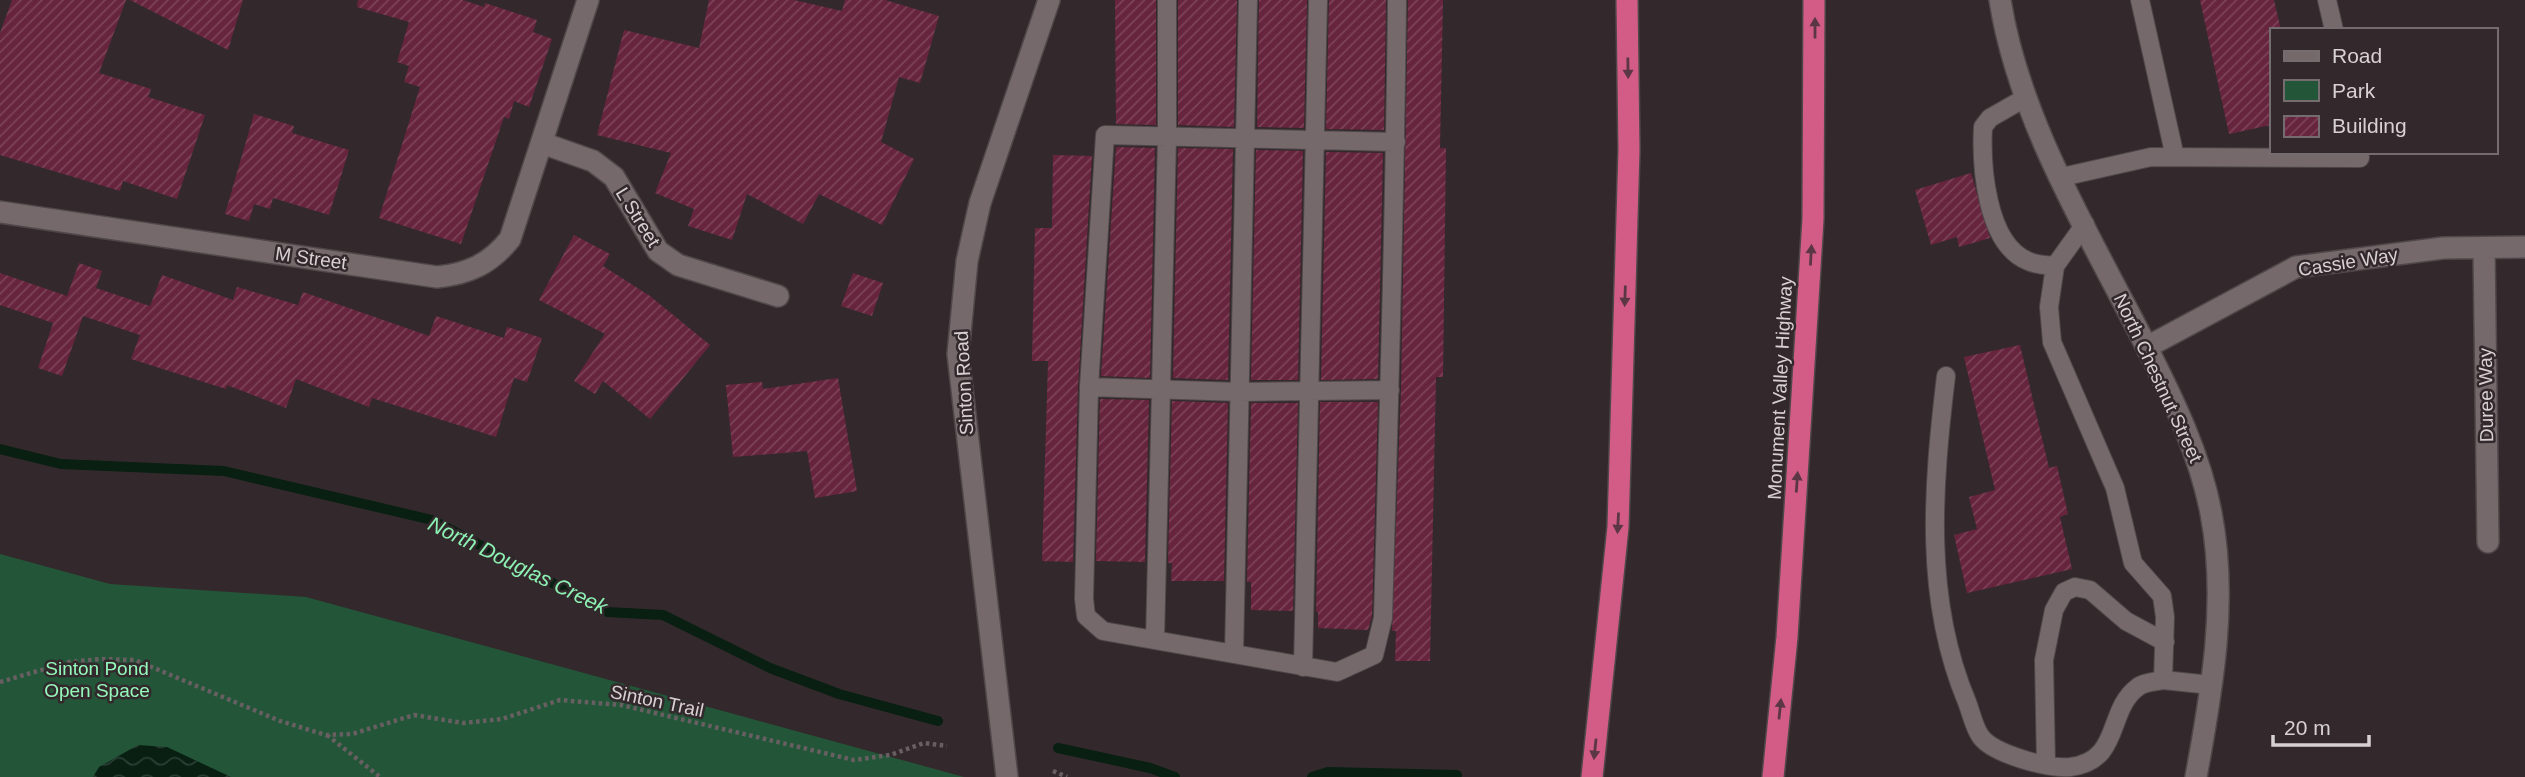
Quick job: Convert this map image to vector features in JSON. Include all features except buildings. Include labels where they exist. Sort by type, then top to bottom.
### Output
[{"type":"highway","points":[[1592,777],[1618,527],[1629,150],[1627,0]]},
{"type":"highway","name":"Monument Valley Highway","points":[[1773,777],[1787,637],[1813,219],[1814,0]]},
{"type":"street","name":"M Street","points":[[0,212],[437,277],[462,274],[498,254],[510,239],[588,0]]},
{"type":"street","name":"Sinton Road","points":[[1007,777],[958,354],[967,261],[980,203],[1049,0]]},
{"type":"street","name":"North Chestnut Street","points":[[2000,0],[2010,53],[2025,98],[2147,347],[2196,459],[2211,511],[2219,586],[2211,685],[2196,777]]},
{"type":"street","name":"L Street","points":[[542,143],[593,161],[614,177],[658,251],[678,265],[778,296]]},
{"type":"street","name":"Cassie Way","points":[[2147,347],[2296,267],[2443,248],[2525,247]]},
{"type":"street","name":"Duree Way","points":[[2484,248],[2488,542]]},
{"type":"lane","points":[[1156,640],[1167,138],[1167,0]]},
{"type":"lane","points":[[1234,654],[1248,0]]},
{"type":"lane","points":[[1303,667],[1318,0]]},
{"type":"lane","points":[[1396,142],[1105,135],[1089,387],[1086,616],[1103,631],[1337,673],[1374,655],[1380,638],[1390,390],[1396,142],[1397,0]]},
{"type":"lane","points":[[2140,0],[2175,157]]},
{"type":"lane","points":[[2327,0],[2333,28]]},
{"type":"lane","points":[[2025,98],[1990,118],[1983,127],[1985,191],[2005,242],[2026,261],[2055,266]]},
{"type":"lane","points":[[2062,177],[2151,157],[2360,158],[2359,154]]},
{"type":"lane","points":[[2085,223],[2055,266],[2049,307],[2052,342],[2115,488],[2133,563],[2162,596],[2165,617],[2163,680]]},
{"type":"lane","points":[[1946,376],[1935,465],[1934,571],[1955,675],[1982,738],[2028,763],[2069,767],[2094,760],[2105,749],[2128,696],[2140,685],[2163,680],[2211,685]]},
{"type":"lane","points":[[1089,387],[1240,392],[1390,390]]},
{"type":"lane","points":[[2046,765],[2043,660],[2054,610],[2064,592],[2075,587],[2090,590],[2126,621],[2165,642]]},
{"type":"path","name":"Sinton Trail","points":[[0,682],[69,662],[135,660],[280,721],[327,735],[352,734],[414,715],[463,723],[502,719],[560,700],[621,705],[854,760],[890,755],[923,743],[947,746]]},
{"type":"path","points":[[327,735],[380,777]]},
{"type":"path","points":[[1053,771],[1067,777]]},
{"type":"green space","name":"Sinton Pond Open Space","points":[[0,554],[110,584],[306,597],[964,777],[0,777]]},
{"type":"water","points":[[138,745],[167,747],[231,777],[93,777],[99,767]]},
{"type":"waterway","name":"North Douglas Creek","points":[[0,449],[61,464],[224,471],[432,520],[608,612],[663,615],[770,668],[839,694],[938,721]]},
{"type":"waterway","name":"North Douglas Creek","points":[[1058,748],[1150,768],[1175,777]]},
{"type":"waterway","name":"North Douglas Creek","points":[[1312,777],[1328,772],[1457,775]]}]
